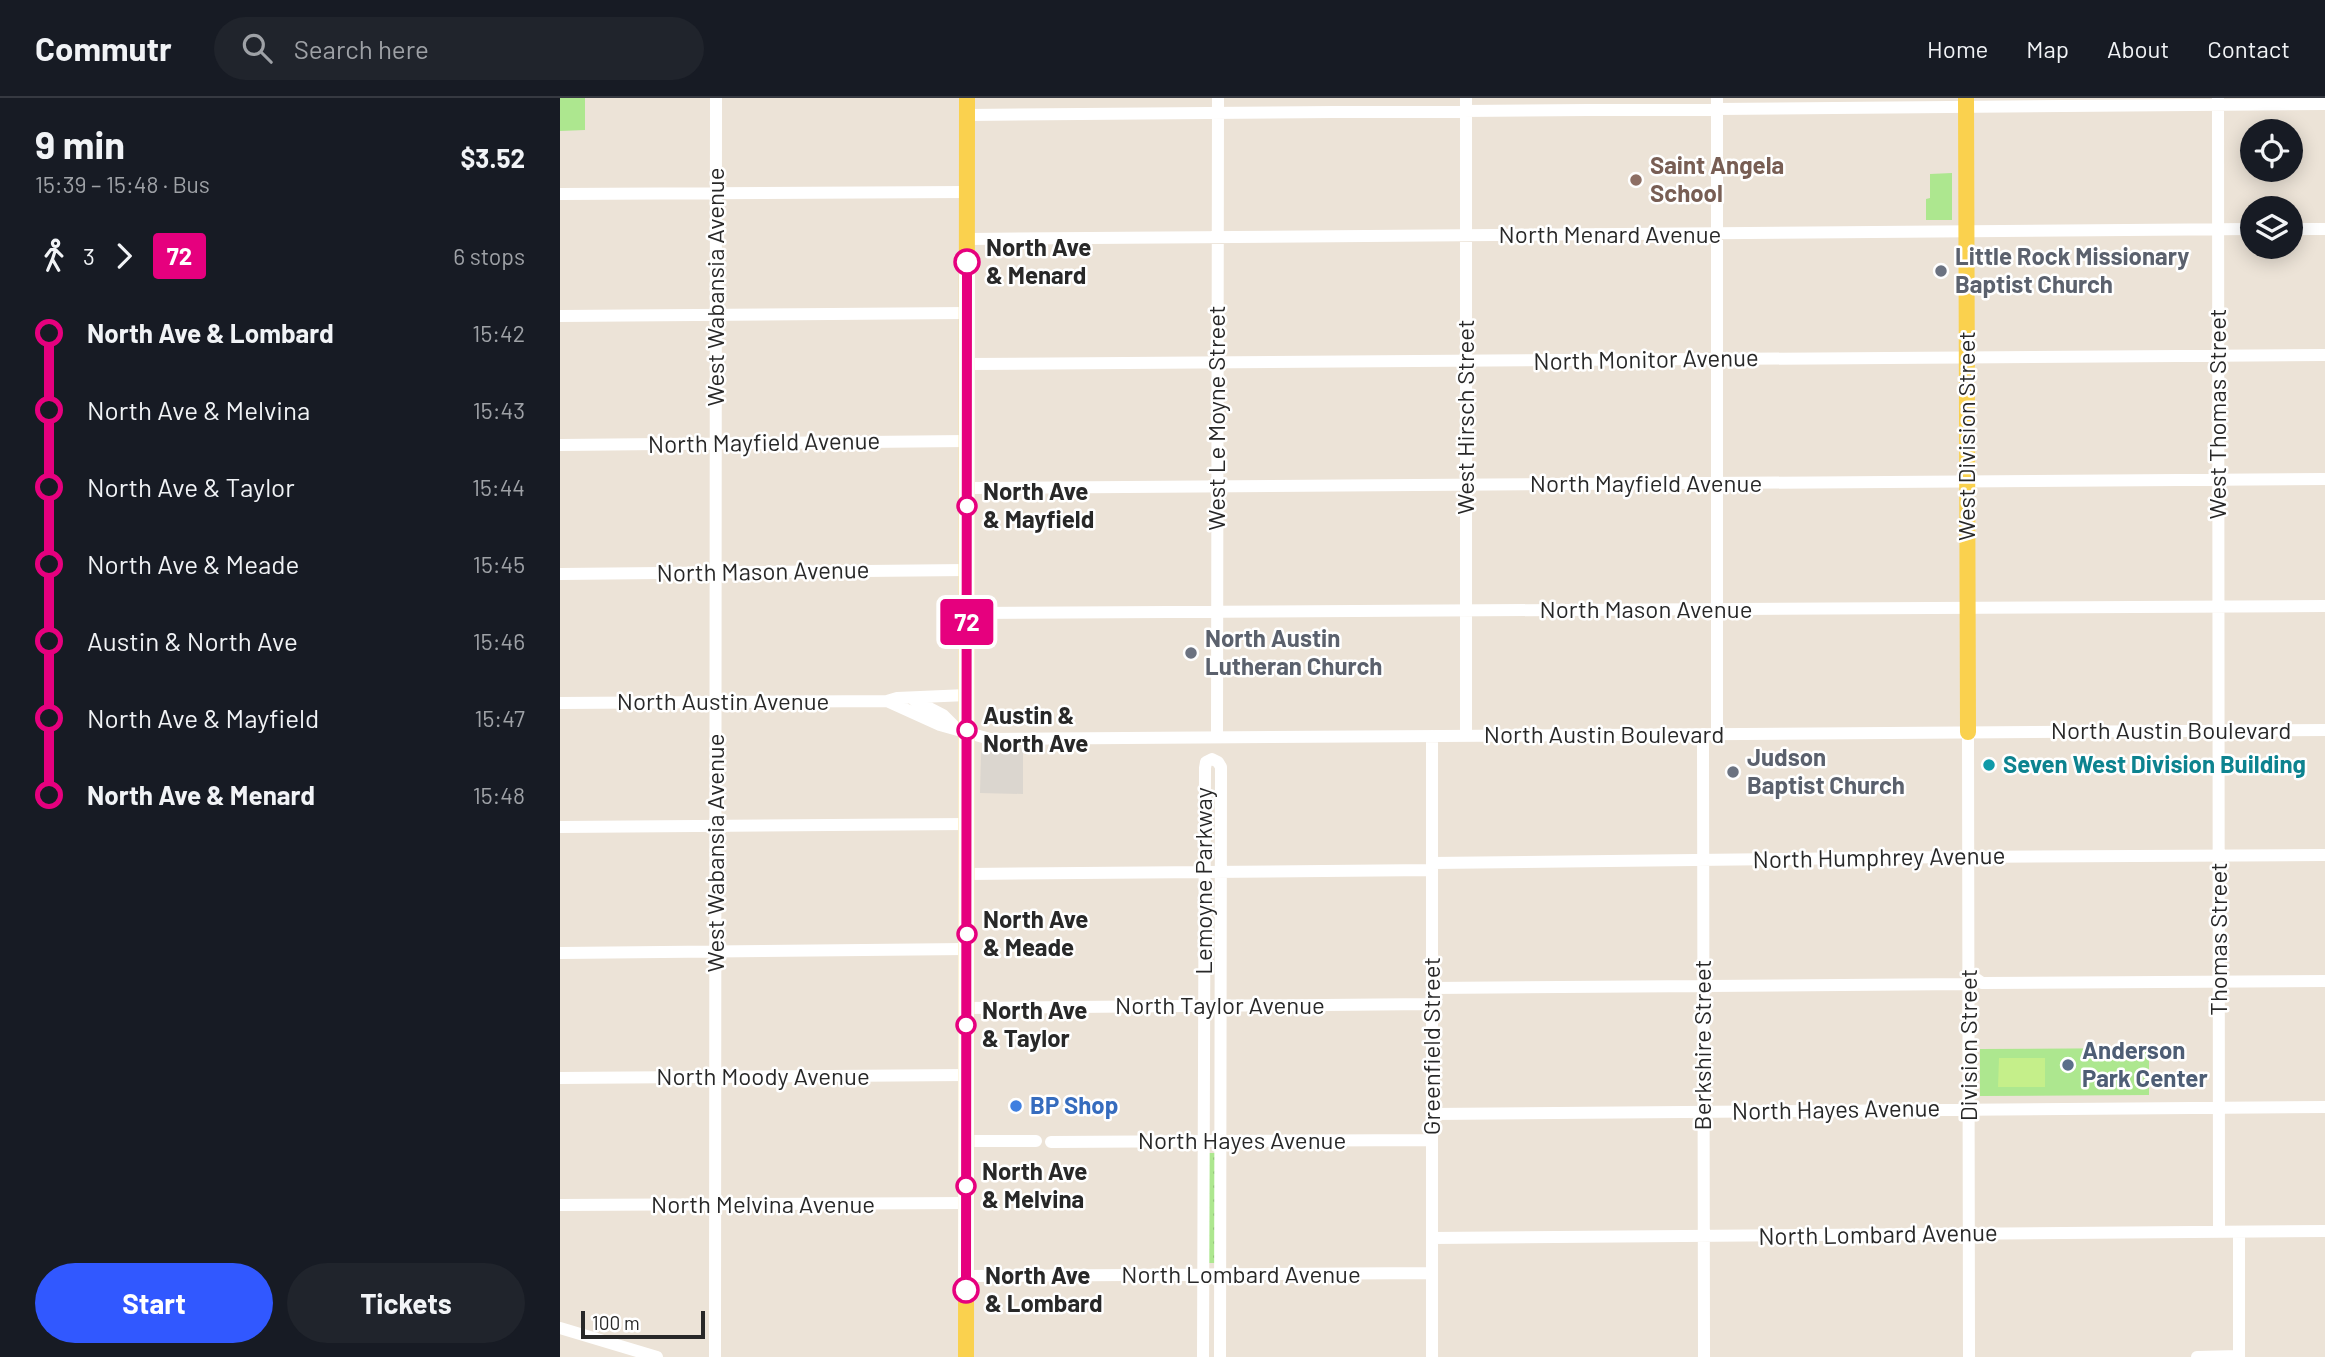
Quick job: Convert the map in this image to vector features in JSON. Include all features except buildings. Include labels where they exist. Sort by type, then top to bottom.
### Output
[{"type":"main road","name":"West Division Street","points":[[1966,102],[1968,732]]},
{"type":"main road","points":[[966,1357],[967,824],[961,730],[967,695],[967,106]]},
{"type":"street","name":"West Wabansia Avenue","points":[[715,1357],[716,98]]},
{"type":"street","name":"West Le Moyne Street","points":[[1217,737],[1218,98]]},
{"type":"street","points":[[967,106],[1218,113],[1466,105],[1966,102],[2325,104]]},
{"type":"street","name":"West Thomas Street","points":[[2218,102],[2219,730]]},
{"type":"street","points":[[1717,104],[1717,734]]},
{"type":"street","name":"West Hirsch Street","points":[[1465,735],[1466,105]]},
{"type":"street","points":[[560,194],[967,192]]},
{"type":"street","name":"North Menard Avenue","points":[[967,239],[2240,229]]},
{"type":"street","points":[[2303,229],[2325,229]]},
{"type":"street","points":[[560,316],[967,313]]},
{"type":"street","name":"North Monitor Avenue","points":[[967,364],[2325,355]]},
{"type":"street","name":"North Mayfield Avenue","points":[[560,445],[967,441]]},
{"type":"street","name":"North Mayfield Avenue","points":[[967,488],[2325,480]]},
{"type":"street","name":"North Mason Avenue","points":[[560,574],[967,570]]},
{"type":"street","name":"North Mason Avenue","points":[[967,613],[2325,606]]},
{"type":"street","name":"North Austin Avenue","points":[[560,702],[887,701],[967,695]]},
{"type":"street","points":[[910,698],[943,715],[961,730]]},
{"type":"street","name":"North Austin Avenue","points":[[887,701],[940,725],[961,730]]},
{"type":"street","name":"North Austin Boulevard","points":[[961,730],[990,738],[2325,730]]},
{"type":"street","name":"Thomas Street","points":[[2219,730],[2219,1232]]},
{"type":"street","name":"Division Street","points":[[1968,732],[1968,856],[1973,980],[1969,1108],[1969,1357]]},
{"type":"street","name":"Berkshire Street","points":[[1703,734],[1704,1357]]},
{"type":"street","name":"Greenfield Street","points":[[1432,736],[1432,1357]]},
{"type":"street","name":"Lemoyne Parkway","points":[[1203,1357],[1205,768],[1206,762],[1212,759],[1221,767],[1220,1357]]},
{"type":"street","points":[[560,827],[967,824]]},
{"type":"street","name":"North Humphrey Avenue","points":[[967,874],[1220,872],[1968,856],[2325,855]]},
{"type":"street","points":[[560,953],[967,949]]},
{"type":"street","points":[[1432,988],[1973,980],[2325,981]]},
{"type":"street","name":"North Taylor Avenue","points":[[966,1008],[1432,1004]]},
{"type":"street","name":"North Moody Avenue","points":[[560,1078],[966,1075]]},
{"type":"street","name":"North Hayes Avenue","points":[[1432,1114],[2325,1107]]},
{"type":"street","name":"North Hayes Avenue","points":[[1051,1142],[1432,1140]]},
{"type":"street","points":[[966,1141],[1036,1141]]},
{"type":"street","name":"North Melvina Avenue","points":[[560,1205],[966,1203]]},
{"type":"street","name":"North Lombard Avenue","points":[[1432,1238],[2325,1231]]},
{"type":"street","points":[[2197,1357],[2239,1357],[2239,1232]]},
{"type":"street","name":"North Lombard Avenue","points":[[966,1276],[1432,1273]]},
{"type":"street","points":[[560,1328],[657,1357]]},
{"type":"green space","points":[[560,98],[585,98],[585,130],[560,131]]},
{"type":"green space","points":[[1952,173],[1952,220],[1926,220],[1930,174]]},
{"type":"green space","points":[[2149,1048],[2149,1095],[1980,1096],[1980,1049]]},
{"type":"green space","points":[[1999,1058],[2045,1058],[2045,1087],[1998,1087]]},
{"type":"green space","points":[[1206,1153],[1216,1153],[1216,1263],[1207,1263]]},
{"type":"shaded area","points":[[1023,748],[1023,794],[980,793],[981,753],[986,749]]},
{"type":"bus line","name":"72","points":[[966,1290],[967,262]]},
{"type":"place","name":"Saint Angela School","points":[[1636,180]]},
{"type":"place","name":"North Ave & Menard","points":[[967,262]]},
{"type":"place","name":"Little Rock Missionary Baptist Church","points":[[1941,271]]},
{"type":"place","name":"North Ave & Mayfield","points":[[967,506]]},
{"type":"place","name":"North Austin Lutheran Church","points":[[1191,653]]},
{"type":"place","name":"Austin & North Ave","points":[[967,730]]},
{"type":"place","name":"Seven West Division Building","points":[[1989,765]]},
{"type":"place","name":"Judson Baptist Church","points":[[1733,772]]},
{"type":"place","name":"North Ave & Meade","points":[[967,934]]},
{"type":"place","name":"North Ave & Taylor","points":[[966,1025]]},
{"type":"place","name":"Anderson Park Center","points":[[2068,1065]]},
{"type":"place","name":"BP Shop","points":[[1016,1106]]},
{"type":"place","name":"North Ave & Melvina","points":[[966,1186]]},
{"type":"place","name":"North Ave & Lombard","points":[[966,1290]]}]
